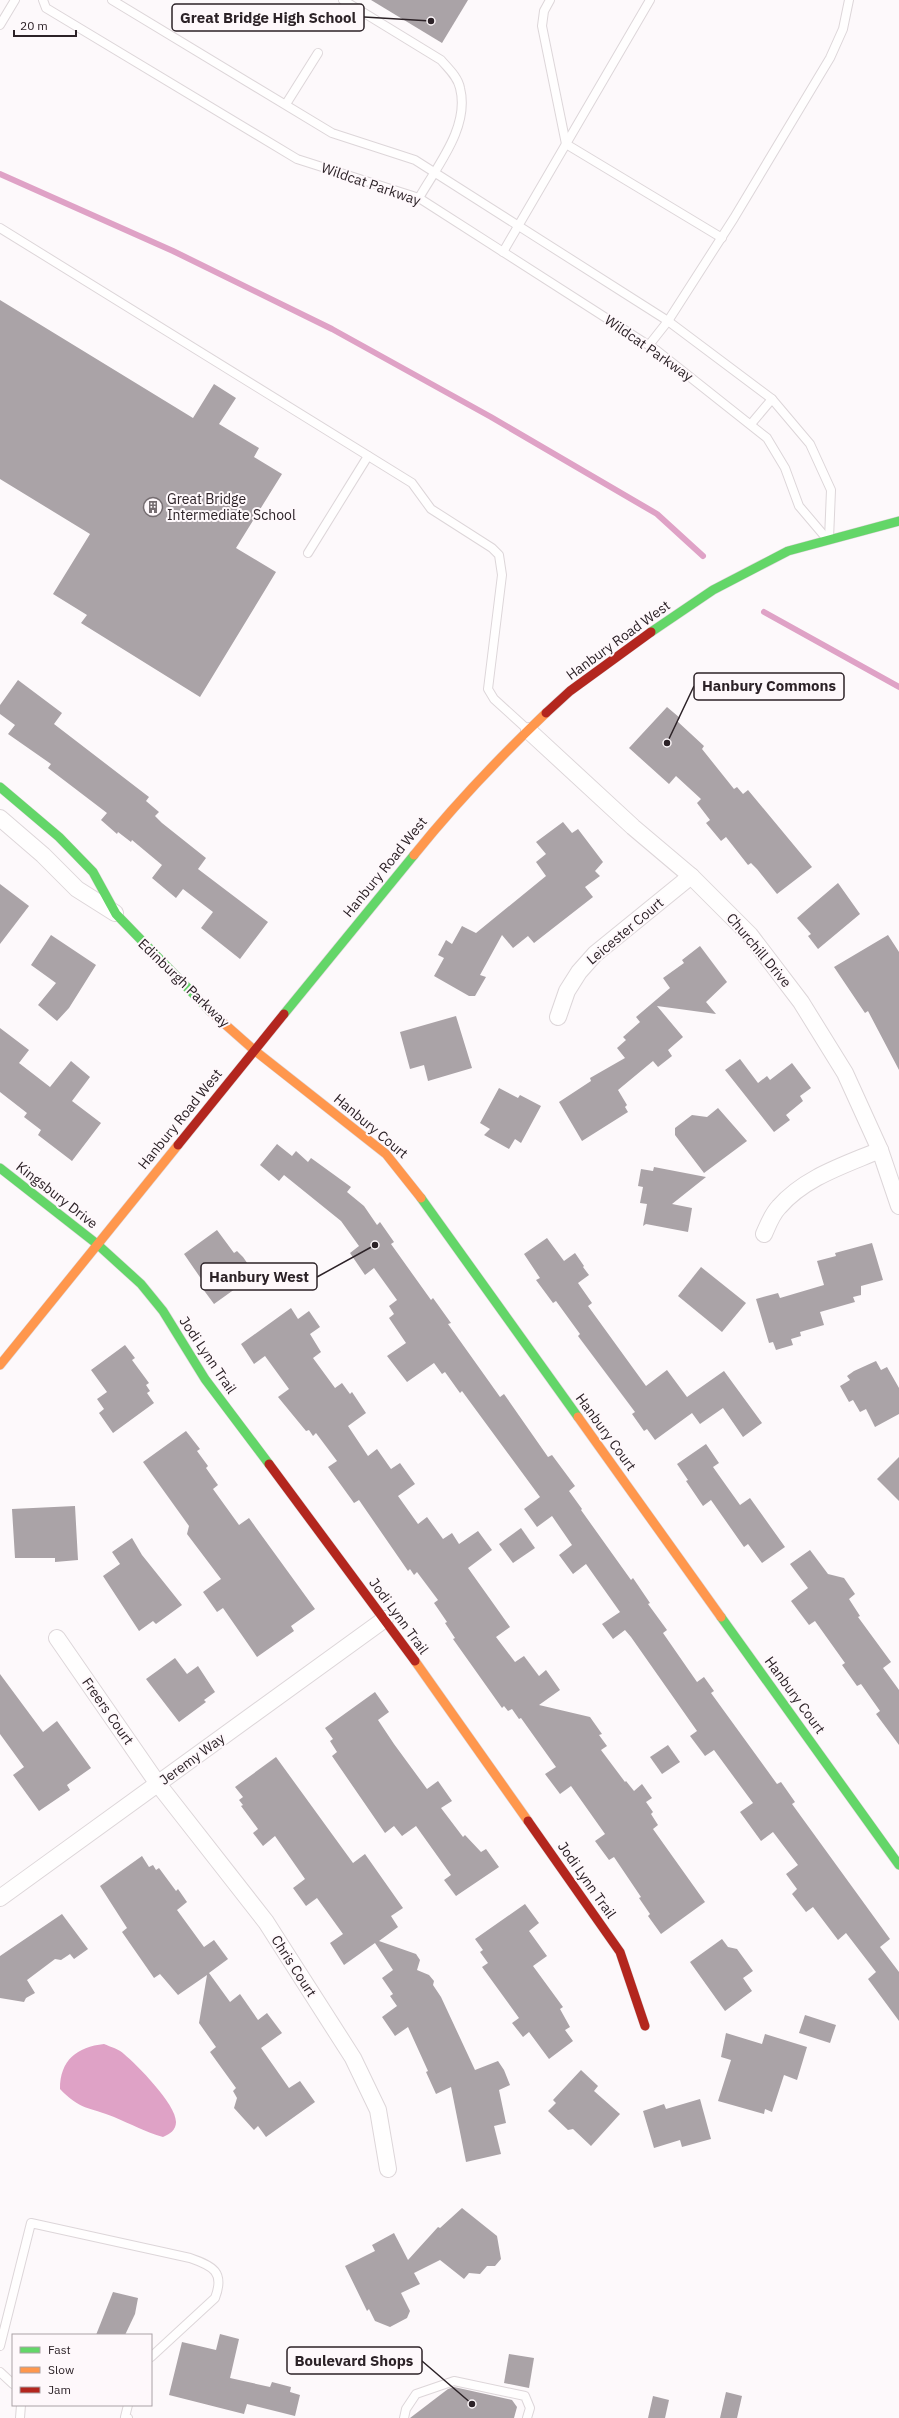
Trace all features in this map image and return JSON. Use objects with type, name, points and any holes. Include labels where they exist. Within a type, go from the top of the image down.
[{"type":"street","name":"Hanbury Road West","points":[[0,1365],[254,1050],[443,819],[498,759],[570,691],[634,644],[713,590],[788,551],[829,542],[899,521]]},
{"type":"street","name":"Churchill Drive","points":[[529,731],[633,827],[691,876],[750,935],[801,1002],[845,1073],[880,1150],[899,1206]]},
{"type":"street","name":"Edinburgh Parkway","points":[[0,787],[59,837],[93,872],[116,914]]},
{"type":"street","name":"Edinburgh Parkway","points":[[27,809],[6,822],[77,889],[116,914],[200,1002],[254,1050]]},
{"type":"street","name":"Leicester Court","points":[[558,1017],[567,991],[579,972],[595,954],[691,876]]},
{"type":"street","name":"Hanbury Court","points":[[254,1050],[386,1154],[405,1175],[899,1865]]},
{"type":"street","points":[[764,1234],[777,1208],[798,1188],[823,1174],[880,1150]]},
{"type":"street","name":"Kingsbury Drive","points":[[0,1168],[97,1244]]},
{"type":"street","name":"Jodi Lynn Trail","points":[[97,1244],[141,1284],[163,1311],[205,1379],[385,1619],[620,1952],[645,2026]]},
{"type":"street","name":"Jeremy Way","points":[[0,1898],[385,1619]]},
{"type":"street","name":"Freers Court","points":[[57,1638],[158,1784]]},
{"type":"street","name":"Chris Court","points":[[158,1784],[266,1922],[353,2058],[378,2110],[388,2169]]},
{"type":"lane","points":[[0,25],[15,0]]},
{"type":"lane","name":"Wildcat Parkway","points":[[43,0],[46,8],[298,159],[418,198],[649,346],[751,424],[767,438],[785,468],[799,506],[829,542]]},
{"type":"lane","points":[[112,0],[332,133],[415,160],[668,321],[772,399],[810,444],[832,490],[829,542]]},
{"type":"lane","points":[[343,0],[441,60],[452,72],[460,87],[462,104],[460,121],[452,142],[418,198]]},
{"type":"lane","points":[[550,0],[544,11],[542,26],[566,144],[722,238]]},
{"type":"lane","points":[[503,252],[650,0]]},
{"type":"lane","points":[[649,346],[668,321],[722,238],[830,58],[844,29],[849,0]]},
{"type":"lane","points":[[286,104],[318,53]]},
{"type":"lane","points":[[0,228],[412,483],[431,509],[492,548],[500,555],[502,575],[488,689],[494,699],[529,731]]},
{"type":"lane","points":[[751,424],[772,399]]},
{"type":"lane","points":[[308,554],[368,456]]},
{"type":"lane","points":[[0,2346],[31,2223],[190,2258],[215,2270],[219,2278],[219,2288],[215,2298],[152,2356]]},
{"type":"lane","points":[[0,2372],[12,2383]]},
{"type":"lane","points":[[404,2418],[406,2409],[416,2394],[454,2381],[525,2396],[530,2408],[527,2418]]},
{"type":"lane","points":[[20,2418],[21,2406]]},
{"type":"lane","points":[[128,2406],[125,2417],[128,2418]]},
{"type":"shaded area","points":[[104,2044],[122,2052],[138,2067],[163,2095],[170,2105],[176,2122],[174,2129],[170,2133],[163,2137],[85,2107],[73,2101],[60,2089],[63,2070],[72,2057],[86,2048]]},
{"type":"building","points":[[371,0],[468,0],[442,43]]},
{"type":"building","name":"Great Bridge Intermediate School","points":[[0,300],[193,418],[214,384],[236,398],[219,424],[259,448],[254,457],[282,474],[236,548],[276,572],[200,697],[81,623],[87,615],[53,594],[90,534],[0,479]]},
{"type":"building","points":[[18,680],[62,713],[54,724],[149,797],[146,801],[159,812],[155,816],[206,858],[198,869],[268,922],[240,959],[201,928],[213,912],[183,889],[176,898],[152,878],[162,865],[132,840],[131,842],[118,832],[117,834],[101,820],[107,813],[48,768],[51,764],[8,734],[15,725],[0,714],[0,705]]},
{"type":"building","points":[[667,707],[680,718],[677,721],[704,746],[702,749],[734,789],[737,787],[743,794],[748,790],[812,867],[777,894],[751,863],[748,865],[726,837],[721,841],[706,823],[710,820],[697,803],[701,799],[676,776],[669,784],[629,748]]},
{"type":"building","points":[[563,822],[572,833],[578,829],[603,862],[595,871],[600,876],[585,887],[593,897],[534,943],[528,936],[513,948],[502,935],[480,975],[486,977],[475,996],[469,996],[434,976],[444,958],[438,955],[446,940],[452,944],[462,926],[476,933],[546,876],[536,862],[546,854],[536,842]]},
{"type":"building","points":[[838,883],[860,914],[818,949],[808,936],[811,934],[797,918]]},
{"type":"building","points":[[0,884],[29,906],[0,944]]},
{"type":"building","points":[[51,935],[96,965],[69,1008],[57,1021],[38,1005],[56,983],[31,965]]},
{"type":"building","points":[[888,935],[899,952],[899,1070],[868,1011],[865,1013],[834,967]]},
{"type":"building","points":[[700,946],[727,982],[706,1002],[716,1014],[657,1006],[683,1037],[668,1050],[672,1056],[658,1067],[653,1061],[618,1090],[627,1105],[625,1107],[628,1112],[582,1141],[559,1102],[591,1081],[590,1078],[625,1058],[617,1048],[626,1040],[623,1037],[640,1022],[636,1017],[670,988],[663,978],[684,963],[682,960]]},
{"type":"building","points":[[456,1016],[472,1068],[428,1081],[424,1065],[410,1069],[400,1032]]},
{"type":"building","points":[[0,1028],[29,1050],[19,1063],[50,1087],[71,1061],[90,1077],[72,1101],[101,1123],[72,1161],[38,1135],[41,1130],[24,1117],[27,1113],[0,1092]]},
{"type":"building","points":[[740,1059],[758,1083],[767,1076],[770,1080],[792,1063],[811,1088],[800,1096],[803,1101],[786,1115],[790,1120],[774,1132],[725,1070]]},
{"type":"building","points":[[499,1088],[518,1098],[520,1095],[541,1106],[521,1143],[515,1139],[509,1149],[484,1135],[490,1129],[480,1123]]},
{"type":"building","points":[[718,1108],[747,1141],[704,1173],[675,1135],[675,1128],[692,1115],[707,1117]]},
{"type":"building","points":[[277,1144],[292,1156],[296,1151],[308,1162],[311,1158],[351,1187],[347,1192],[364,1206],[377,1225],[380,1222],[394,1242],[391,1244],[431,1300],[433,1298],[451,1323],[448,1324],[500,1397],[504,1394],[548,1457],[552,1455],[575,1486],[569,1491],[631,1580],[633,1578],[650,1603],[648,1604],[667,1630],[663,1633],[697,1682],[704,1677],[714,1691],[711,1693],[777,1784],[781,1782],[795,1802],[792,1804],[890,1939],[880,1947],[899,1972],[899,2021],[868,1979],[876,1972],[846,1933],[838,1940],[813,1907],[806,1912],[792,1894],[797,1889],[786,1874],[798,1865],[773,1832],[761,1841],[740,1812],[753,1803],[714,1750],[705,1756],[690,1736],[697,1731],[631,1637],[625,1630],[613,1639],[602,1624],[620,1612],[586,1564],[573,1574],[559,1555],[572,1545],[552,1516],[537,1527],[524,1509],[540,1497],[462,1391],[460,1393],[445,1372],[442,1374],[434,1363],[407,1382],[387,1356],[406,1343],[389,1318],[394,1314],[389,1306],[397,1300],[374,1268],[365,1275],[350,1253],[359,1246],[341,1221],[284,1175],[279,1181],[260,1165]]},
{"type":"building","points":[[654,1167],[706,1177],[672,1204],[692,1208],[688,1232],[646,1224],[643,1226],[647,1204],[640,1203],[643,1187],[638,1186],[641,1169],[653,1171]]},
{"type":"building","points":[[217,1230],[234,1253],[237,1251],[243,1257],[252,1270],[250,1272],[253,1276],[214,1304],[200,1285],[204,1283],[184,1254]]},
{"type":"building","points":[[547,1238],[564,1261],[575,1253],[584,1266],[583,1267],[589,1275],[578,1283],[592,1303],[588,1306],[646,1386],[667,1370],[687,1397],[724,1371],[762,1423],[743,1437],[723,1408],[700,1424],[692,1413],[655,1440],[647,1429],[644,1431],[632,1414],[635,1412],[578,1336],[580,1334],[556,1301],[553,1303],[536,1280],[540,1278],[524,1254]]},
{"type":"building","points":[[872,1243],[883,1280],[861,1286],[861,1295],[853,1297],[855,1302],[820,1312],[824,1325],[800,1332],[801,1336],[791,1339],[793,1345],[776,1350],[773,1342],[769,1343],[756,1299],[778,1293],[780,1298],[824,1285],[817,1261],[836,1256],[835,1253]]},
{"type":"building","points":[[701,1267],[746,1303],[722,1332],[678,1296]]},
{"type":"building","points":[[291,1308],[298,1319],[309,1311],[320,1327],[310,1334],[321,1352],[313,1358],[335,1388],[342,1383],[350,1394],[352,1392],[366,1413],[348,1426],[368,1456],[377,1449],[391,1469],[400,1463],[415,1484],[398,1496],[418,1524],[427,1517],[443,1539],[452,1533],[459,1544],[478,1531],[492,1550],[468,1568],[510,1627],[496,1637],[515,1662],[524,1656],[539,1676],[546,1670],[560,1690],[539,1705],[590,1717],[602,1734],[599,1735],[607,1746],[601,1750],[625,1782],[626,1781],[634,1791],[642,1784],[652,1798],[646,1802],[653,1812],[651,1814],[658,1825],[653,1829],[705,1902],[661,1934],[648,1916],[650,1914],[639,1898],[641,1897],[614,1857],[609,1860],[595,1841],[605,1834],[571,1786],[560,1794],[545,1774],[556,1767],[521,1718],[519,1719],[512,1709],[508,1711],[504,1706],[502,1708],[453,1639],[455,1638],[445,1623],[447,1622],[434,1603],[438,1600],[417,1572],[414,1575],[410,1569],[408,1571],[359,1500],[354,1503],[328,1467],[337,1461],[316,1433],[313,1436],[309,1430],[306,1431],[278,1397],[289,1389],[265,1356],[254,1364],[241,1344]]},
{"type":"building","points":[[125,1345],[135,1358],[132,1360],[149,1383],[146,1385],[150,1391],[147,1393],[154,1403],[113,1433],[99,1413],[104,1409],[97,1399],[107,1392],[91,1370]]},
{"type":"building","points":[[876,1361],[881,1370],[887,1367],[899,1388],[899,1414],[875,1427],[866,1409],[860,1412],[853,1400],[849,1402],[840,1386],[850,1380],[847,1376],[854,1371]]},
{"type":"building","points":[[186,1431],[200,1449],[197,1451],[208,1466],[206,1468],[218,1485],[213,1489],[239,1525],[249,1518],[315,1609],[291,1626],[294,1631],[257,1657],[223,1608],[217,1612],[203,1592],[221,1579],[187,1534],[189,1526],[143,1462]]},
{"type":"building","points":[[706,1444],[719,1463],[713,1467],[740,1505],[750,1498],[785,1547],[762,1563],[748,1544],[744,1547],[711,1500],[703,1506],[686,1481],[688,1480],[677,1464]]},
{"type":"building","points":[[899,1457],[899,1501],[877,1479]]},
{"type":"building","points":[[75,1506],[78,1560],[55,1562],[55,1558],[15,1558],[12,1509]]},
{"type":"building","points":[[521,1528],[535,1548],[513,1563],[499,1544]]},
{"type":"building","points":[[132,1538],[142,1555],[182,1605],[156,1624],[153,1621],[139,1631],[103,1576],[120,1564],[112,1552]]},
{"type":"building","points":[[810,1550],[828,1574],[844,1578],[855,1594],[849,1599],[860,1616],[858,1617],[891,1662],[883,1668],[899,1690],[899,1745],[876,1714],[880,1711],[861,1684],[857,1686],[842,1665],[845,1663],[815,1621],[809,1625],[791,1601],[808,1588],[790,1564]]},
{"type":"building","points":[[175,1658],[187,1674],[198,1666],[215,1692],[204,1700],[206,1702],[179,1722],[146,1679]]},
{"type":"building","points":[[0,1674],[43,1732],[57,1721],[91,1768],[67,1785],[70,1790],[39,1811],[13,1775],[24,1767],[0,1734]]},
{"type":"building","points":[[375,1692],[389,1712],[378,1720],[394,1744],[427,1789],[438,1781],[452,1801],[441,1808],[463,1837],[465,1835],[481,1852],[486,1849],[499,1867],[456,1896],[444,1880],[451,1875],[416,1826],[402,1836],[394,1826],[385,1833],[332,1756],[337,1752],[330,1741],[333,1739],[325,1728]]},
{"type":"building","points":[[668,1745],[680,1762],[662,1774],[650,1757]]},
{"type":"building","points":[[276,1757],[353,1863],[365,1854],[403,1908],[391,1916],[398,1927],[379,1941],[416,1954],[420,1960],[417,1970],[429,1975],[434,1981],[433,1985],[441,1997],[475,2070],[498,2061],[504,2070],[510,2085],[499,2090],[506,2123],[494,2126],[501,2154],[466,2162],[451,2087],[436,2094],[426,2072],[428,2071],[408,2027],[395,2036],[382,2017],[397,2006],[390,1996],[393,1994],[382,1978],[393,1970],[375,1943],[344,1965],[330,1943],[343,1934],[317,1898],[306,1906],[293,1888],[305,1879],[275,1836],[263,1846],[253,1833],[258,1829],[241,1806],[243,1805],[239,1800],[243,1797],[235,1787]]},
{"type":"building","points":[[142,1856],[149,1867],[153,1865],[156,1870],[159,1868],[176,1891],[178,1889],[187,1902],[177,1910],[204,1947],[214,1940],[228,1959],[209,1973],[230,2002],[240,1994],[258,2020],[267,2013],[282,2033],[261,2048],[289,2088],[300,2081],[315,2102],[266,2137],[258,2126],[254,2130],[234,2108],[237,2098],[233,2091],[236,2088],[210,2052],[216,2047],[199,2023],[207,1975],[178,1995],[160,1974],[154,1978],[122,1932],[127,1928],[100,1886]]},
{"type":"building","points":[[525,1904],[539,1923],[529,1931],[547,1956],[533,1966],[563,2007],[560,2009],[570,2027],[565,2030],[573,2041],[549,2059],[529,2032],[523,2037],[512,2023],[519,2018],[482,1967],[488,1963],[480,1952],[483,1950],[475,1939]]},
{"type":"building","points":[[62,1914],[88,1949],[74,1959],[70,1954],[61,1960],[55,1959],[27,1980],[35,1993],[26,1998],[24,2002],[0,1998],[0,1956]]},
{"type":"building","points":[[722,1939],[728,1947],[737,1949],[753,1971],[743,1978],[752,1991],[725,2011],[690,1962]]},
{"type":"building","points":[[805,2015],[836,2025],[830,2043],[799,2033]]},
{"type":"building","points":[[726,2033],[762,2044],[765,2034],[807,2047],[797,2080],[784,2075],[772,2112],[765,2109],[764,2114],[718,2101],[731,2060],[721,2057]]},
{"type":"building","points":[[581,2070],[598,2086],[594,2091],[620,2114],[591,2146],[573,2129],[568,2130],[548,2111],[556,2103],[553,2100]]},
{"type":"building","points":[[700,2099],[711,2139],[682,2147],[680,2140],[654,2148],[643,2111],[664,2104],[666,2109]]},
{"type":"building","points":[[462,2208],[497,2236],[501,2259],[495,2266],[487,2266],[480,2274],[469,2273],[464,2279],[440,2260],[414,2273],[420,2284],[401,2293],[410,2311],[407,2318],[390,2327],[375,2321],[369,2309],[367,2311],[345,2266],[375,2251],[372,2245],[394,2233],[408,2260],[438,2227],[440,2228]]},
{"type":"building","points":[[113,2292],[138,2298],[135,2314],[125,2334],[96,2334]]},
{"type":"building","points":[[220,2334],[239,2339],[230,2378],[270,2387],[272,2382],[291,2387],[290,2392],[300,2395],[295,2416],[247,2404],[244,2414],[169,2395],[182,2342],[216,2350]]},
{"type":"building","points":[[509,2354],[534,2358],[529,2388],[504,2383]]},
{"type":"building","points":[[454,2387],[512,2400],[517,2407],[514,2418],[410,2418],[448,2389]]},
{"type":"building","points":[[726,2392],[742,2396],[737,2418],[720,2418]]},
{"type":"building","points":[[653,2396],[669,2400],[665,2418],[648,2418]]},
{"type":"waterway","points":[[0,174],[173,251],[332,329],[491,417],[657,514],[703,556]]},
{"type":"waterway","points":[[764,612],[899,687]]},
{"type":"traffic: fast","points":[[651,632],[713,590],[788,551],[899,521]]},
{"type":"traffic: fast","points":[[0,787],[59,837],[93,872],[116,914],[210,1011]]},
{"type":"traffic: fast","points":[[284,1014],[414,855]]},
{"type":"traffic: fast","points":[[0,1168],[97,1244],[141,1284],[163,1311],[205,1379],[269,1464]]},
{"type":"traffic: fast","points":[[421,1198],[578,1417]]},
{"type":"traffic: fast","points":[[721,1617],[899,1865]]},
{"type":"traffic: slow","points":[[414,855],[478,782],[546,713]]},
{"type":"traffic: slow","points":[[210,1011],[254,1050],[386,1154],[421,1198]]},
{"type":"traffic: slow","points":[[0,1365],[178,1145]]},
{"type":"traffic: slow","points":[[578,1417],[721,1617]]},
{"type":"traffic: slow","points":[[415,1661],[528,1821]]},
{"type":"traffic: jam","points":[[546,713],[570,691],[651,632]]},
{"type":"traffic: jam","points":[[178,1145],[284,1014]]},
{"type":"traffic: jam","points":[[269,1464],[415,1661]]},
{"type":"traffic: jam","points":[[528,1821],[620,1952],[645,2026]]},
{"type":"place","name":"Great Bridge High School","points":[[431,21]]},
{"type":"place","name":"Great Bridge Intermediate School","points":[[153,507]]},
{"type":"place","name":"Hanbury Commons","points":[[667,743]]},
{"type":"place","name":"Hanbury West","points":[[375,1245]]},
{"type":"place","name":"Boulevard Shops","points":[[472,2404]]}]
